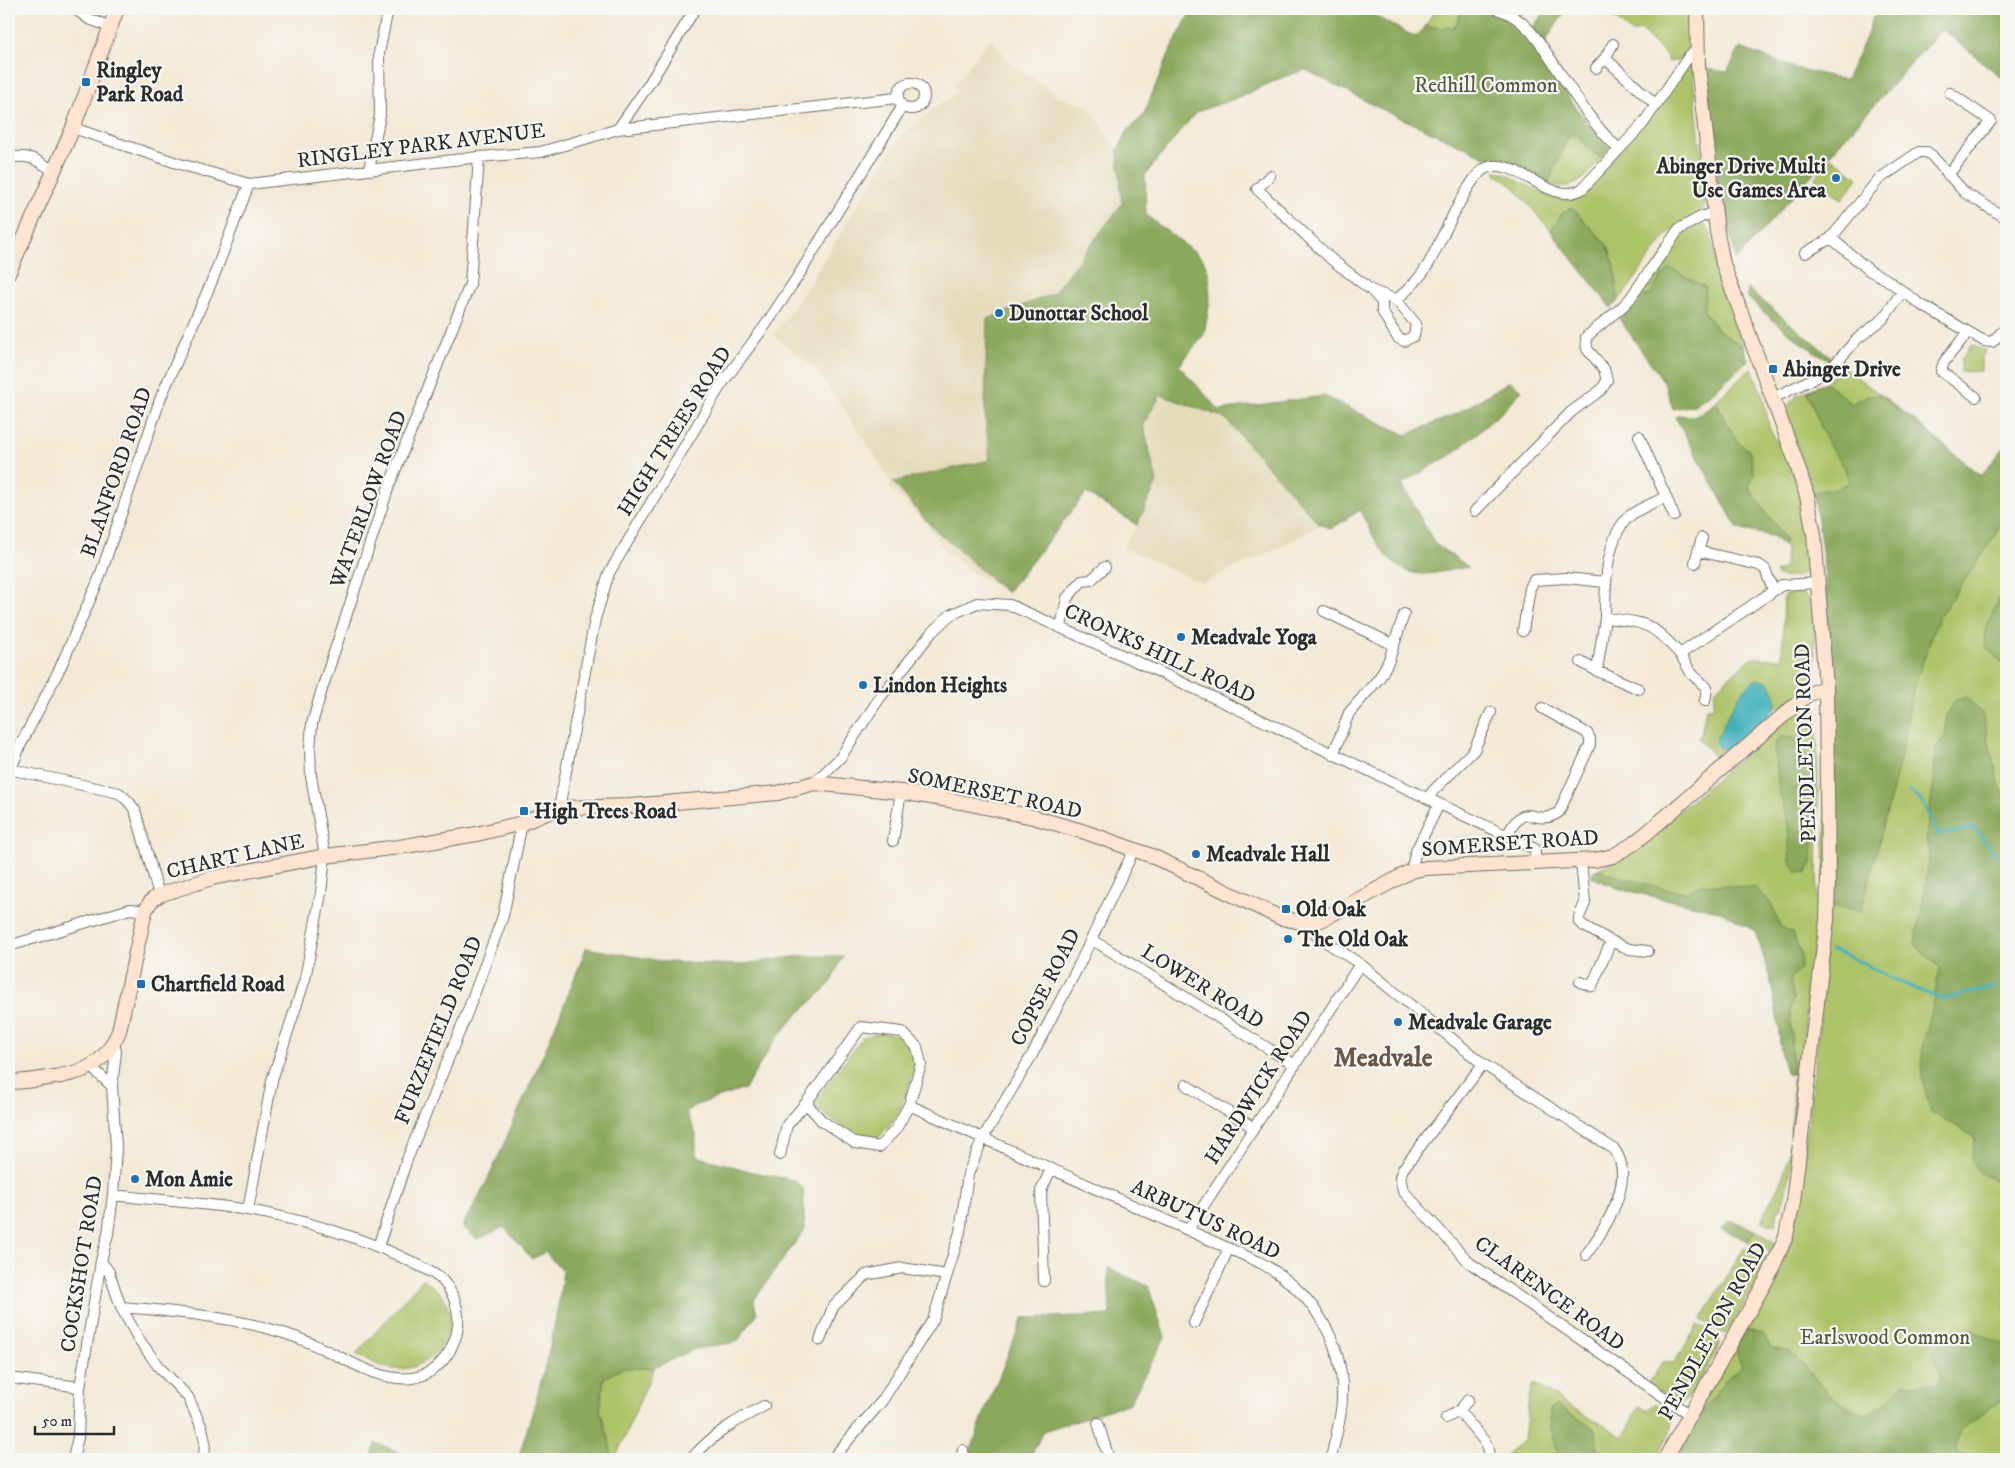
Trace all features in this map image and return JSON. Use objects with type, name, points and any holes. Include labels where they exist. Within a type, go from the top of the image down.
[{"type":"street","points":[[74,9],[89,19],[111,27]]},
{"type":"street","points":[[9,272],[73,128],[117,9]]},
{"type":"street","points":[[369,170],[380,115],[379,53],[388,9]]},
{"type":"street","points":[[618,129],[649,84],[695,9]]},
{"type":"street","points":[[1497,9],[1508,12],[1523,22],[1546,49],[1556,68],[1589,117],[1618,148]]},
{"type":"street","name":"PENDLETON ROAD","points":[[1665,1459],[1768,1277],[1786,1236],[1793,1202],[1827,920],[1828,883],[1826,687],[1814,534],[1807,496],[1723,264],[1715,212],[1698,50],[1697,9]]},
{"type":"street","points":[[1596,68],[1605,58],[1613,44]]},
{"type":"street","points":[[1396,300],[1428,265],[1460,202],[1484,168],[1496,165],[1507,168],[1534,182],[1563,193],[1574,193],[1582,189],[1618,148],[1643,124],[1689,56],[1698,50]]},
{"type":"street","points":[[1605,58],[1656,105]]},
{"type":"street","points":[[1948,175],[1991,121],[1950,93]]},
{"type":"street","name":"RINGLEY PARK AVENUE","points":[[73,128],[180,164],[250,184],[479,157],[540,152],[618,129],[900,102]]},
{"type":"street","name":"HIGH TREES ROAD","points":[[559,808],[595,619],[609,573],[721,385],[798,276],[900,102]]},
{"type":"street","points":[[1805,254],[1831,238],[1879,179],[1919,152],[1927,152],[1932,156],[1965,193],[2006,218]]},
{"type":"street","points":[[9,158],[21,156],[33,158],[54,171]]},
{"type":"street","name":"WATERLOW ROAD","points":[[248,1210],[272,1080],[305,979],[316,929],[325,856],[311,776],[312,724],[389,486],[470,284],[479,157]]},
{"type":"street","points":[[1270,176],[1254,192],[1331,259],[1371,290],[1382,302],[1382,311],[1398,338],[1404,341],[1414,336],[1416,324],[1396,300],[1371,290]]},
{"type":"street","name":"BLANFORD ROAD","points":[[10,769],[60,668],[99,579],[161,397],[212,281],[250,184]]},
{"type":"street","points":[[1475,511],[1571,412],[1601,390],[1607,381],[1604,369],[1587,349],[1586,337],[1621,308],[1679,229],[1715,212]]},
{"type":"street","points":[[1831,238],[1870,271],[1886,279],[1902,292],[1984,341],[1992,342],[2006,328]]},
{"type":"street","points":[[1773,398],[1829,371],[1857,339],[1883,319],[1902,292]]},
{"type":"street","points":[[1968,332],[1944,362],[1941,371],[1976,397]]},
{"type":"street","points":[[1639,436],[1674,516]]},
{"type":"street","points":[[1597,671],[1604,618],[1605,582],[1613,546],[1623,524],[1629,516],[1666,497]]},
{"type":"street","points":[[1695,563],[1702,538]]},
{"type":"street","points":[[1698,551],[1759,565],[1765,569],[1773,590]]},
{"type":"street","points":[[1061,627],[1067,598],[1082,581],[1091,580],[1105,567]]},
{"type":"street","points":[[1523,631],[1530,588],[1534,580],[1566,578],[1605,582]]},
{"type":"street","points":[[1680,654],[1782,585],[1818,583]]},
{"type":"street","name":"CRONKS HILL ROAD","points":[[814,783],[840,758],[879,699],[932,632],[950,615],[976,603],[1010,605],[1155,670],[1535,849],[1535,863]]},
{"type":"street","points":[[1324,611],[1394,645]]},
{"type":"street","points":[[1333,755],[1349,713],[1380,677],[1389,660],[1404,614]]},
{"type":"street","points":[[1604,618],[1641,622],[1660,633],[1680,654],[1692,673],[1706,688],[1705,701]]},
{"type":"street","points":[[1581,662],[1639,689]]},
{"type":"street","name":"SOMERSET ROAD","points":[[814,783],[901,792],[1033,817],[1085,832],[1133,849],[1281,918],[1306,923],[1321,920],[1411,871],[1426,868],[1581,861],[1613,856],[1632,844],[1807,695],[1826,687]]},
{"type":"street","points":[[1507,836],[1514,822],[1519,817],[1526,815],[1546,818],[1559,812],[1590,745],[1587,733],[1542,708]]},
{"type":"street","points":[[1428,799],[1432,792],[1474,750],[1491,712]]},
{"type":"street","points":[[10,769],[119,793],[128,800],[135,810],[159,895]]},
{"type":"street","points":[[559,808],[631,806],[778,793],[814,783]]},
{"type":"street","points":[[893,841],[901,792]]},
{"type":"street","points":[[1411,871],[1416,851],[1439,804]]},
{"type":"street","name":"CHART LANE","points":[[9,1082],[74,1074],[99,1062],[114,1044],[145,911],[151,901],[159,895],[212,878],[325,856],[399,847],[477,834],[522,823],[559,808]]},
{"type":"street","name":"FURZEFIELD ROAD","points":[[378,1247],[406,1162],[468,1013],[503,916],[522,823]]},
{"type":"street","name":"COPSE ROAD","points":[[832,1459],[882,1401],[933,1320],[960,1232],[968,1174],[983,1138],[1032,1055],[1091,939],[1133,849]]},
{"type":"street","points":[[1581,861],[1585,903],[1579,918],[1580,922],[1611,941],[1629,949],[1648,951]]},
{"type":"street","points":[[9,946],[130,909],[145,911]]},
{"type":"street","points":[[1306,923],[1318,936],[1360,964],[1483,1064],[1610,1145],[1618,1154],[1623,1171],[1621,1184],[1613,1209],[1601,1234],[1586,1255]]},
{"type":"street","name":"LOWER ROAD","points":[[1091,939],[1295,1065]]},
{"type":"street","points":[[1580,982],[1592,986],[1611,941]]},
{"type":"street","name":"HARDWICK ROAD","points":[[1188,1230],[1360,964]]},
{"type":"street","points":[[780,1154],[787,1125],[806,1103],[861,1027],[902,1032],[917,1047],[922,1064],[909,1105],[896,1129],[878,1147],[855,1143],[822,1121],[806,1103]]},
{"type":"street","name":"COCKSHOT ROAD","points":[[73,1459],[78,1437],[80,1387],[101,1261],[108,1234],[113,1194],[116,1147],[112,1086],[116,1052],[114,1044]]},
{"type":"street","name":"CLARENCE ROAD","points":[[1483,1064],[1403,1169],[1400,1178],[1403,1191],[1470,1263],[1690,1415]]},
{"type":"street","points":[[91,1067],[112,1086]]},
{"type":"street","points":[[1186,1085],[1254,1128]]},
{"type":"street","name":"ARBUTUS ROAD","points":[[909,1105],[1260,1262],[1286,1278],[1308,1299],[1325,1324],[1336,1352],[1342,1381],[1341,1410],[1331,1459]]},
{"type":"street","points":[[1044,1281],[1041,1192],[1051,1169]]},
{"type":"street","points":[[113,1194],[248,1210],[311,1225],[378,1247],[428,1270],[442,1281],[456,1303],[459,1315],[458,1330],[454,1344],[447,1356],[437,1367],[414,1378],[387,1377],[293,1336],[253,1325],[196,1314],[121,1306]]},
{"type":"street","points":[[1194,1322],[1229,1248]]},
{"type":"street","points":[[101,1261],[109,1272],[131,1328],[150,1356],[188,1397],[202,1428],[205,1442],[204,1459]]},
{"type":"street","points":[[820,1340],[833,1307],[866,1275],[902,1268],[947,1276]]},
{"type":"street","points":[[9,1378],[80,1387]]},
{"type":"street","points":[[1446,1418],[1459,1411],[1468,1400]]},
{"type":"street","points":[[691,1459],[714,1436],[735,1421],[764,1406]]},
{"type":"street","points":[[1459,1411],[1486,1443],[1490,1459]]},
{"type":"street","points":[[1098,1422],[1109,1459]]},
{"type":"shaded area","name":"Dunottar School","points":[[991,38],[1008,61],[1053,92],[1056,97],[1088,105],[1118,150],[1145,175],[1146,215],[1209,275],[1209,305],[1204,334],[1179,366],[1320,525],[1273,551],[1202,583],[1123,548],[1137,525],[1086,493],[1007,593],[980,577],[947,553],[937,541],[929,528],[930,526],[889,487],[892,486],[878,460],[817,370],[773,335],[801,297],[899,138],[939,104],[945,103],[956,93],[958,88],[954,85]]},
{"type":"green space","name":"Redhill Common","points":[[1192,9],[1362,9],[1415,37],[1425,27],[1454,28],[1463,9],[1524,9],[1518,19],[1530,30],[1547,9],[1562,9],[1564,13],[1541,48],[1571,101],[1590,126],[1611,148],[1602,158],[1589,149],[1577,134],[1568,137],[1548,183],[1509,165],[1492,160],[1377,107],[1306,70],[1283,77],[1237,98],[1196,112],[1145,175],[1146,215],[1203,259],[1209,275],[1210,301],[1204,334],[1179,366],[1219,410],[1324,396],[1406,435],[1458,413],[1510,381],[1522,390],[1503,411],[1454,453],[1402,484],[1435,544],[1469,567],[1422,574],[1410,572],[1399,567],[1390,560],[1376,541],[1360,510],[1331,529],[1318,523],[1225,418],[1161,395],[1143,424],[1157,482],[1137,525],[1086,493],[1007,593],[931,526],[893,482],[990,460],[985,413],[987,319],[1053,294],[1122,204],[1118,150],[1128,130],[1143,116],[1168,56]]},
{"type":"green space","points":[[1435,9],[1462,10],[1454,28],[1425,27]]},
{"type":"green space","points":[[1604,9],[1692,9],[1692,40],[1680,60],[1668,62],[1666,55],[1640,30],[1632,33]]},
{"type":"green space","points":[[1898,9],[1909,17],[1915,9],[1994,9],[2006,15],[2006,81],[1942,29],[1736,260],[1728,223],[1723,220],[1714,154],[1706,69],[1727,72],[1740,48],[1795,68],[1846,80],[1867,35],[1872,18],[1884,11]]},
{"type":"green space","points":[[1688,66],[1692,67],[1706,203],[1696,216],[1671,231],[1618,301],[1608,246],[1571,207],[1561,215],[1551,231],[1514,187],[1495,173],[1495,171],[1504,173],[1550,196],[1569,200],[1577,199]]},
{"type":"green space","points":[[1577,134],[1589,149],[1602,158],[1579,182],[1573,185],[1558,186],[1548,183],[1568,137]]},
{"type":"green space","name":"Abinger Drive Multi Use Games Area","points":[[1831,157],[1858,178],[1842,199],[1815,178]]},
{"type":"green space","points":[[1571,207],[1608,246],[1615,266],[1618,301],[1611,308],[1551,231],[1561,215]]},
{"type":"green space","points":[[1700,224],[1706,226],[1710,232],[1722,289],[1744,348],[1717,329],[1704,312],[1662,276],[1649,296],[1638,296],[1672,244],[1690,228]]},
{"type":"green space","points":[[1670,268],[1705,287],[1704,312],[1717,329],[1744,348],[1748,360],[1712,393],[1694,405],[1673,409],[1664,382],[1618,317],[1638,296],[1649,296],[1662,276]]},
{"type":"green space","points":[[1748,289],[1831,357],[1829,360],[1796,339],[1766,315],[1747,297]]},
{"type":"green space","points":[[1971,345],[1986,351],[1981,358],[1981,371],[1961,372],[1961,360]]},
{"type":"green space","name":"Earlswood Common","points":[[1842,366],[1914,420],[1981,476],[2006,445],[2006,1459],[1669,1459],[1751,1318],[1770,1295],[1776,1284],[1795,1225],[1820,1020],[1830,662],[1821,532],[1813,492],[1786,416],[1788,415],[1786,408],[1796,396],[1826,382]]},
{"type":"green space","points":[[1752,369],[1763,397],[1770,430],[1792,466],[1805,514],[1811,565],[1804,573],[1797,576],[1778,576],[1775,572],[1784,569],[1786,549],[1782,544],[1786,541],[1749,488],[1754,474],[1750,452],[1738,442],[1716,401]]},
{"type":"green space","points":[[1826,382],[1851,404],[1866,396],[1881,395],[1981,476],[2006,445],[2006,510],[1995,536],[1939,617],[1913,689],[1901,757],[1861,912],[1833,906],[1829,638],[1822,550],[1813,492],[1837,488],[1849,483],[1845,468],[1828,444],[1807,392]]},
{"type":"green space","points":[[1716,401],[1738,442],[1750,452],[1754,474],[1749,488],[1786,541],[1782,544],[1772,536],[1738,529],[1675,417],[1700,414]]},
{"type":"green space","points":[[2006,586],[2006,667],[1985,646],[1986,626]]},
{"type":"green space","points":[[1793,590],[1805,595],[1812,607],[1815,670],[1807,685],[1790,703],[1774,710],[1776,702],[1719,748],[1727,749],[1718,760],[1698,738],[1701,735],[1706,708],[1713,708],[1715,690],[1751,658],[1782,659],[1784,595],[1792,594]]},
{"type":"green space","points":[[1966,697],[1982,713],[1999,784],[2006,800],[2006,1202],[2000,1183],[1980,1173],[1971,1161],[1975,1138],[1931,1113],[1922,1078],[1922,1047],[1933,1007],[1939,967],[1915,944],[1929,856],[1926,836],[1934,781],[1936,748],[1946,735],[1946,717],[1954,701]]},
{"type":"green space","points":[[1811,704],[1816,711],[1818,774],[1817,922],[1800,1068],[1793,1074],[1787,1074],[1781,1050],[1772,989],[1755,931],[1723,912],[1621,889],[1591,877],[1594,871],[1629,854],[1802,706]]},
{"type":"green space","points":[[1782,735],[1797,740],[1814,768],[1812,863],[1807,872],[1797,873],[1790,861],[1788,824],[1779,791],[1774,744]]},
{"type":"green space","points":[[1600,869],[1609,874],[1664,889],[1687,892],[1702,884],[1757,888],[1772,905],[1780,926],[1792,933],[1801,953],[1800,969],[1790,978],[1793,997],[1790,1012],[1793,1074],[1787,1074],[1784,1066],[1772,989],[1755,931],[1723,912],[1621,889],[1591,877],[1594,871]]},
{"type":"green space","points":[[586,948],[667,962],[737,965],[800,956],[843,956],[830,984],[796,1016],[773,1043],[745,1089],[696,1105],[686,1112],[696,1134],[696,1156],[753,1172],[794,1180],[803,1188],[805,1229],[754,1300],[757,1314],[737,1342],[695,1349],[654,1368],[623,1368],[604,1378],[600,1409],[609,1439],[612,1459],[518,1459],[551,1343],[563,1271],[545,1252],[532,1259],[504,1227],[477,1239],[462,1226],[478,1199],[498,1157],[553,1031]]},
{"type":"green space","points":[[882,1033],[897,1035],[915,1053],[916,1064],[899,1113],[879,1137],[863,1140],[825,1115],[813,1104],[863,1037]]},
{"type":"green space","points":[[1792,1079],[1798,1080],[1802,1087],[1790,1176],[1781,1209],[1778,1209],[1776,1224],[1767,1224],[1761,1220],[1782,1178],[1788,1156],[1793,1103]]},
{"type":"green space","points":[[1731,1220],[1755,1230],[1748,1241],[1721,1229]]},
{"type":"green space","points":[[1755,1230],[1772,1240],[1775,1245],[1774,1250],[1771,1251],[1748,1241]]},
{"type":"green space","points":[[1744,1248],[1768,1257],[1769,1262],[1725,1334],[1701,1320]]},
{"type":"green space","points":[[1108,1268],[1148,1286],[1165,1337],[1130,1403],[1043,1431],[1031,1459],[968,1459],[983,1416],[1023,1318],[1110,1315]]},
{"type":"green space","points":[[423,1279],[440,1293],[446,1302],[449,1312],[450,1323],[447,1334],[443,1344],[436,1352],[427,1360],[417,1365],[396,1369],[380,1366],[356,1354]]},
{"type":"green space","points":[[1698,1325],[1713,1334],[1720,1341],[1720,1345],[1690,1397],[1679,1402],[1648,1385],[1662,1362],[1674,1363]]},
{"type":"green space","points":[[1972,1329],[2006,1346],[2006,1396],[1959,1431],[1956,1450],[1973,1459],[1678,1459],[1695,1422],[1722,1384],[1742,1366],[1737,1355],[1737,1348],[1746,1330],[1763,1334],[1770,1347],[1790,1351],[1835,1400],[1868,1415],[1880,1407],[1903,1384],[1935,1384],[1942,1377],[1932,1353],[1953,1330]]},
{"type":"green space","points":[[623,1368],[654,1368],[615,1459],[612,1459],[609,1439],[600,1409],[604,1378]]},
{"type":"green space","points":[[1533,1383],[1622,1437],[1627,1432],[1639,1406],[1647,1410],[1655,1403],[1672,1418],[1671,1430],[1656,1459],[1501,1459],[1524,1440],[1529,1398]]},
{"type":"green space","points":[[1557,1405],[1596,1430],[1597,1447],[1602,1457],[1600,1459],[1562,1459],[1554,1441],[1550,1421],[1550,1408]]},
{"type":"green space","points":[[376,1443],[416,1459],[371,1459]]},
{"type":"water","points":[[1757,679],[1768,681],[1773,690],[1776,704],[1773,711],[1738,742],[1727,749],[1719,748],[1715,742],[1732,708],[1743,691]]},
{"type":"waterway","points":[[1909,790],[1924,804],[1938,835],[1974,828],[1996,855]]},
{"type":"waterway","points":[[1830,950],[1846,955],[1893,979],[1938,998],[1943,999],[1996,987]]},
{"type":"place","name":"Ringley Park Road","points":[[86,82]]},
{"type":"place","name":"Abinger Drive Multi Use Games Area","points":[[1836,178]]},
{"type":"place","name":"Dunottar School","points":[[999,313]]},
{"type":"place","name":"Abinger Drive","points":[[1773,369]]},
{"type":"place","name":"Meadvale Yoga","points":[[1181,637]]},
{"type":"place","name":"Lindon Heights","points":[[863,685]]},
{"type":"place","name":"High Trees Road","points":[[524,811]]},
{"type":"place","name":"Meadvale Hall","points":[[1196,854]]},
{"type":"place","name":"Old Oak","points":[[1286,909]]},
{"type":"place","name":"The Old Oak","points":[[1288,939]]},
{"type":"place","name":"Chartfield Road","points":[[141,984]]},
{"type":"place","name":"Meadvale Garage","points":[[1398,1022]]},
{"type":"place","name":"Mon Amie","points":[[135,1179]]},
{"type":"district","name":"Meadvale","points":[[1383,1057]]}]
